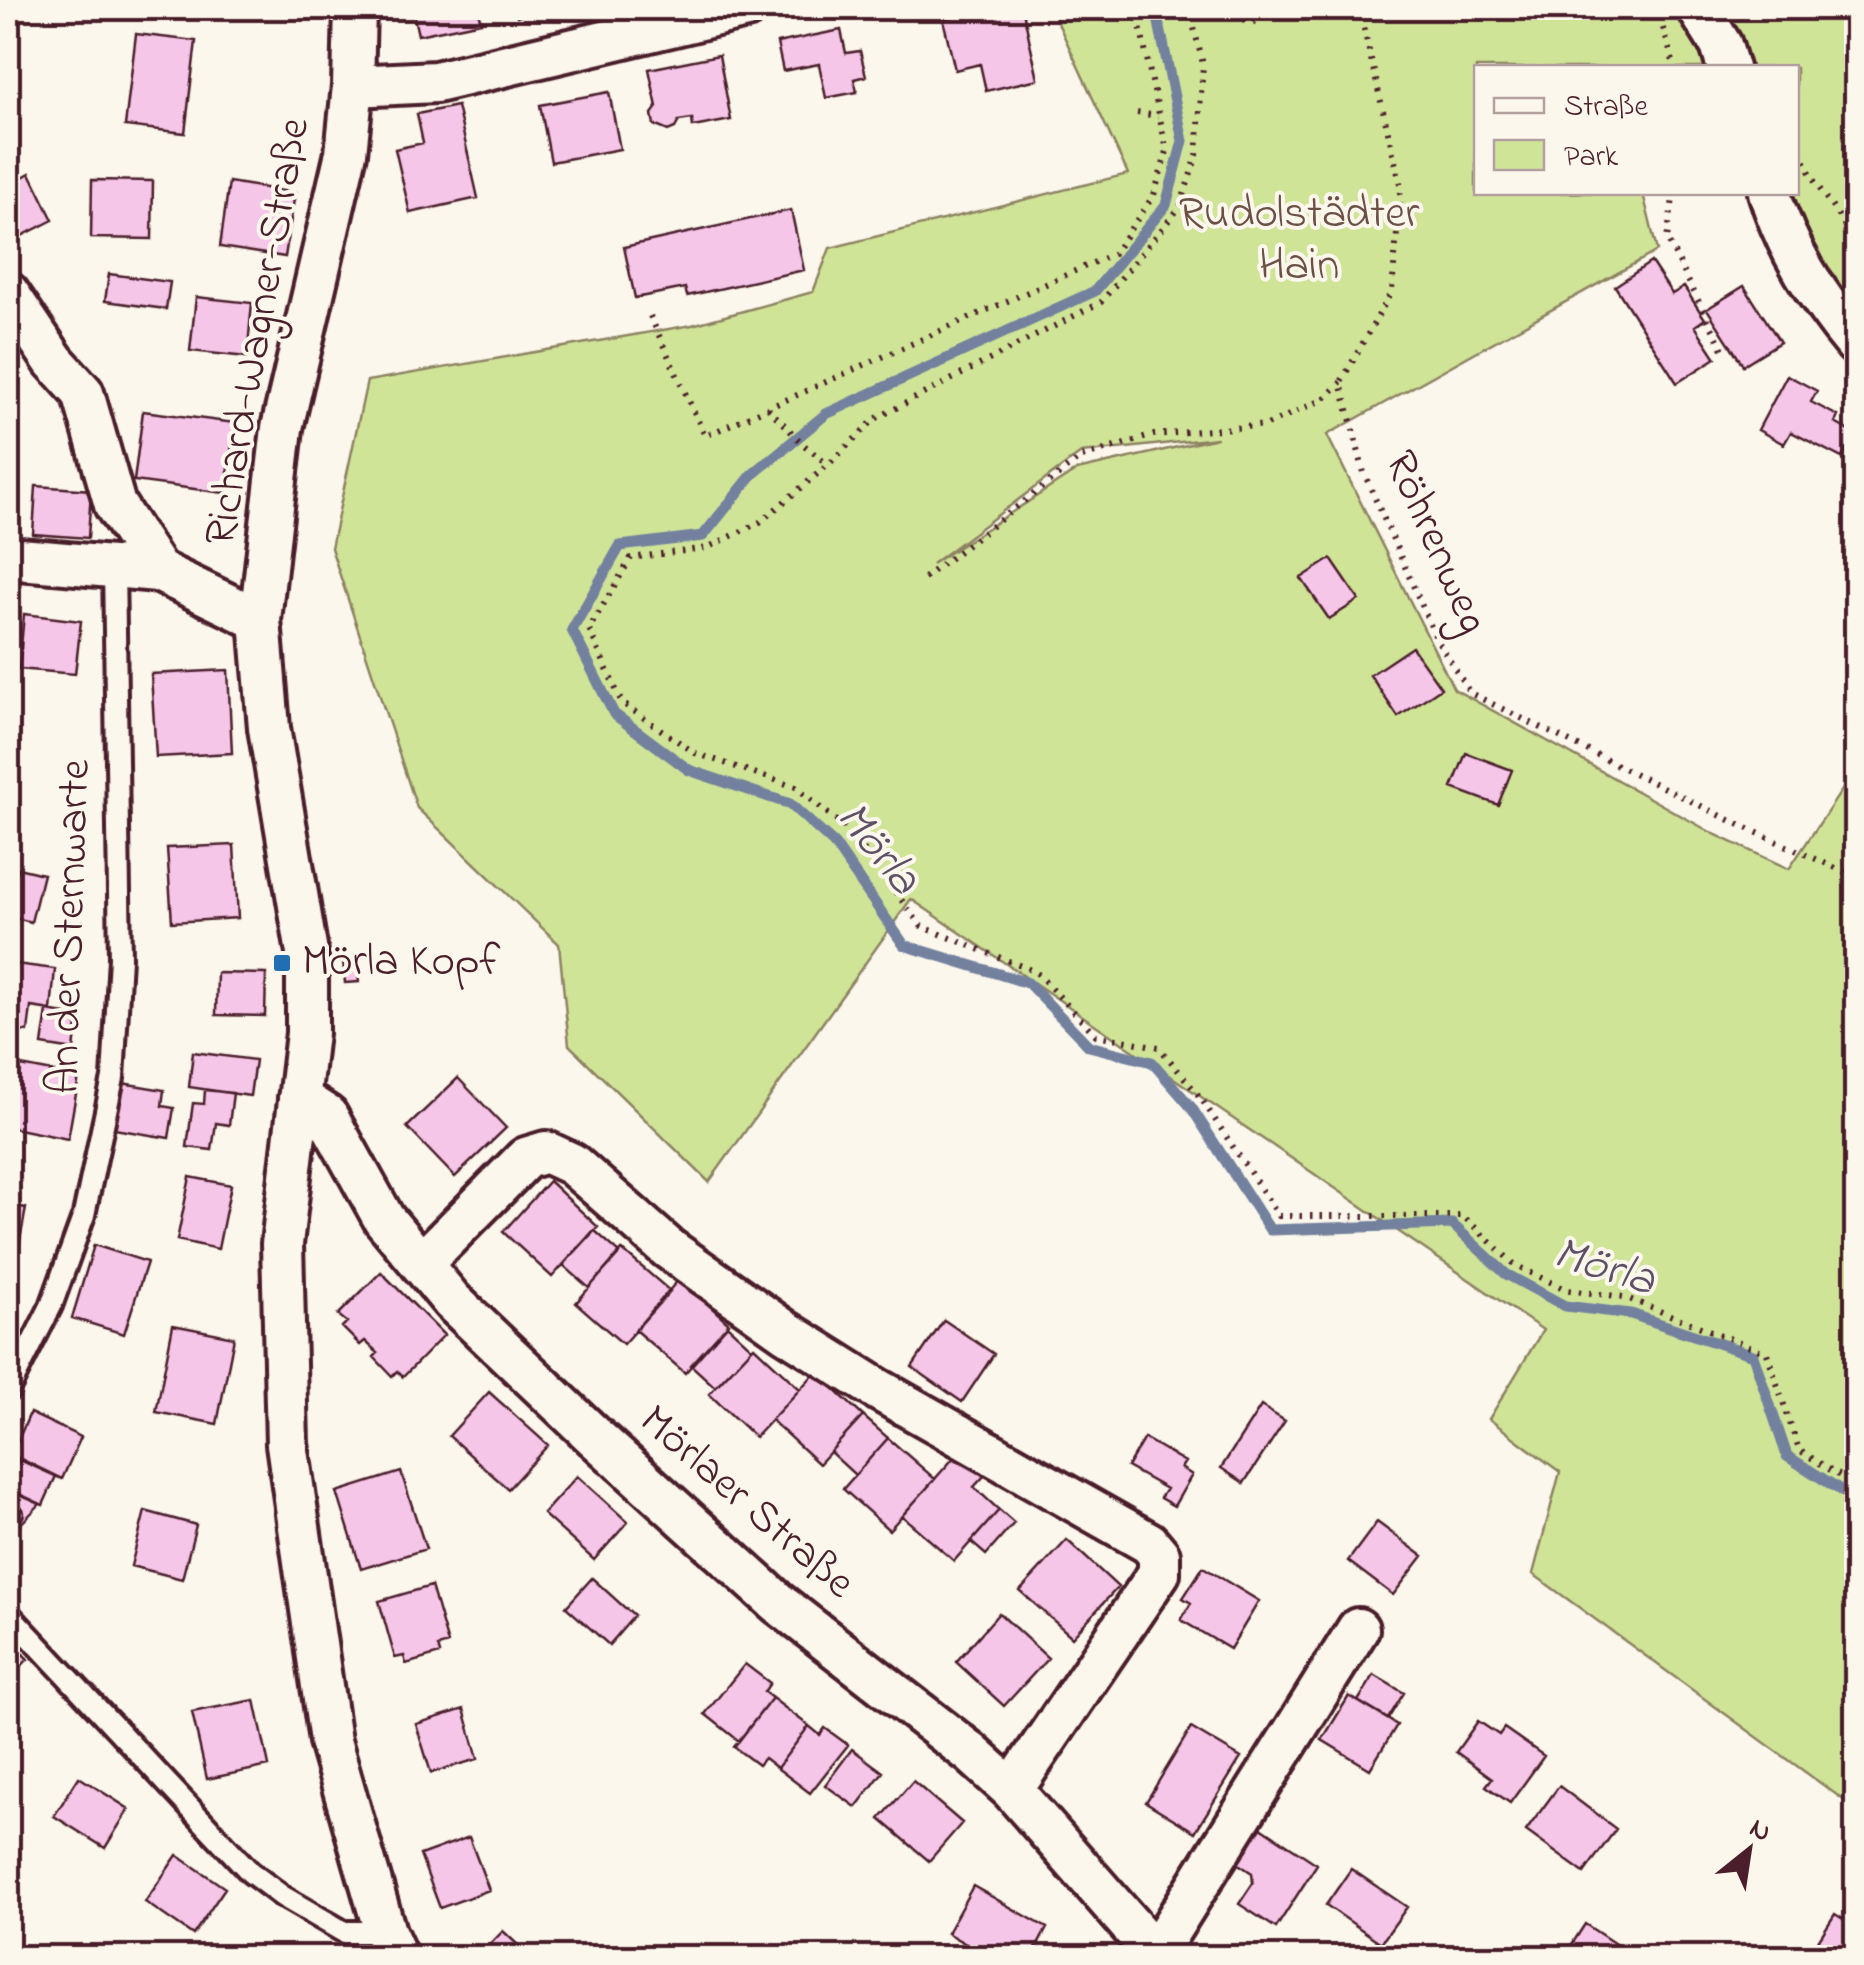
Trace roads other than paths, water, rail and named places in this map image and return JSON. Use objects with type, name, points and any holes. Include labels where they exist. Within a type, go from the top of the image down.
[{"type":"street","points":[[355,8],[353,86],[436,82],[746,8]]},
{"type":"street","points":[[1680,15],[1721,46],[1727,65]]},
{"type":"street","name":"Richard-Wagner-Straße","points":[[353,86],[346,152],[282,428],[260,620],[268,728],[307,953],[307,1032],[282,1244],[287,1444],[330,1741],[391,1945]]},
{"type":"street","points":[[1770,195],[1797,263],[1824,306],[1856,344]]},
{"type":"street","points":[[8,294],[54,361],[83,393],[115,505],[158,571]]},
{"type":"street","points":[[8,558],[158,571],[260,620]]},
{"type":"street","name":"Mörlaer Straße","points":[[298,1098],[327,1116],[384,1220],[452,1301],[778,1604],[971,1753],[1012,1790],[1157,1956]]},
{"type":"street","points":[[421,1264],[526,1158],[546,1152],[572,1164],[669,1248],[786,1332],[879,1390],[1148,1542],[1159,1555],[1159,1573],[1012,1790]]},
{"type":"street","points":[[1157,1956],[1358,1629]]},
{"type":"lane","name":"An der Sternwarte","points":[[8,1392],[52,1306],[84,1215],[114,1078],[120,958],[114,566]]},
{"type":"lane","points":[[8,1612],[250,1872],[282,1896],[344,1932],[391,1945]]},
{"type":"waterway","name":"Mörla","points":[[1156,8],[1183,141],[1166,205],[1095,291],[826,414],[753,474],[703,536],[620,546],[572,630],[614,714],[689,770],[790,804],[834,844],[904,945],[1028,983],[1089,1046],[1152,1062],[1191,1107],[1270,1230],[1452,1224],[1506,1274],[1565,1306],[1631,1314],[1753,1355],[1787,1456],[1856,1500]]},
{"type":"place","name":"Mörla Kopf","points":[[282,963]]},
{"type":"park label","name":"Rudolstädter Hain","points":[[1299,241]]}]
